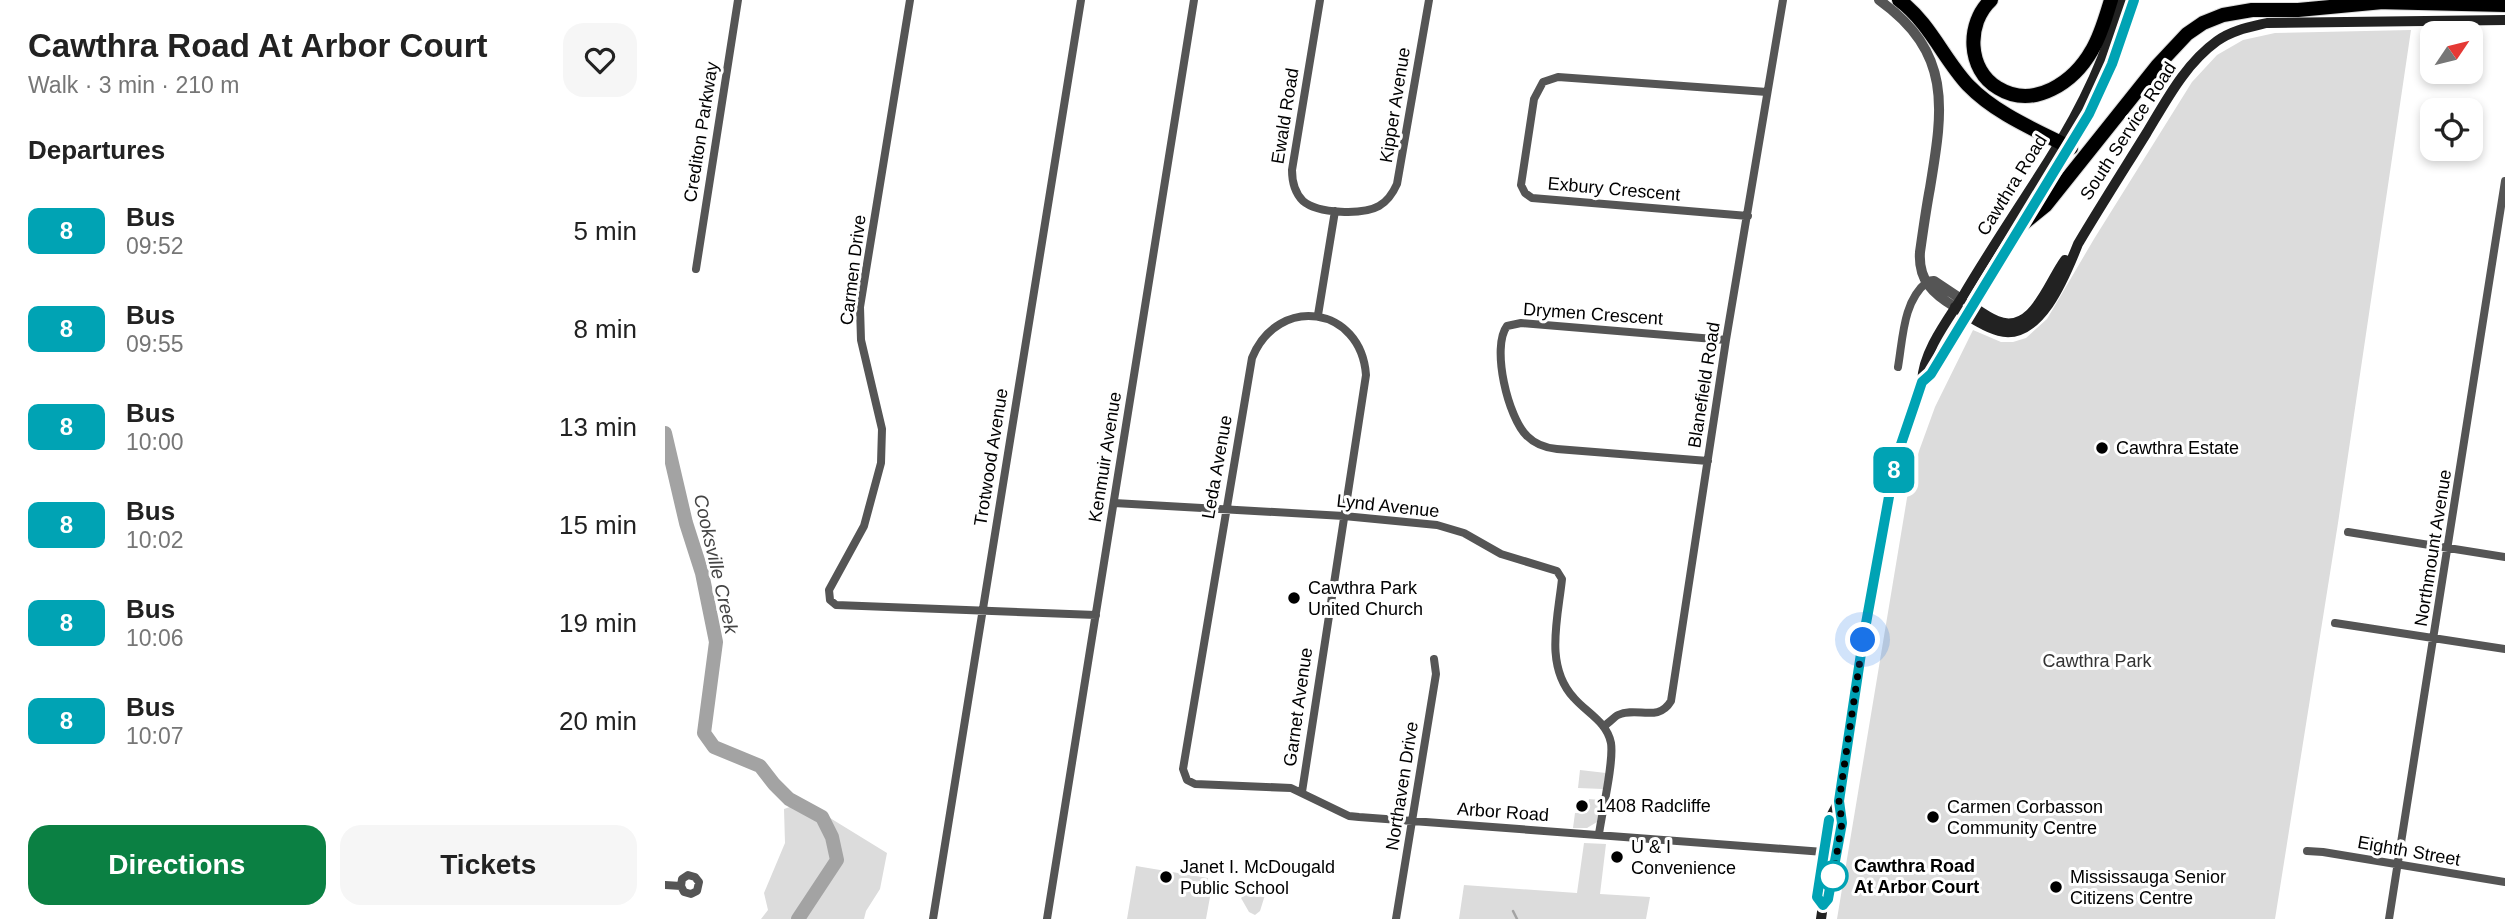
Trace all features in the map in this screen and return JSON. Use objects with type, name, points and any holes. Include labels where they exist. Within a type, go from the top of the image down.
[{"type":"highway","points":[[1899,0],[1919,17],[1966,83],[1980,96],[2002,112],[2065,145]]},
{"type":"highway","points":[[1991,0],[1974,26],[1972,44],[1986,77],[1997,88],[2015,95],[2034,95],[2054,89],[2072,76],[2092,50],[2115,4]]},
{"type":"highway","points":[[2325,0],[2505,5]]},
{"type":"highway","points":[[2024,223],[2046,205],[2171,50],[2203,23],[2223,15],[2252,10],[2298,10],[2383,2]]},
{"type":"main road","name":"Cawthra Road","points":[[1922,382],[1931,374],[2024,223],[2065,145],[2099,65],[2115,4]]},
{"type":"main road","name":"Cawthra Road","points":[[1821,919],[1823,905],[1828,899],[1842,823],[1839,801],[1881,531],[1899,450],[1922,382],[1923,371],[1958,303],[2101,90],[2133,5]]},
{"type":"main road","name":"South Service Road","points":[[1958,303],[1993,329],[2008,333],[2032,325],[2042,315],[2078,244],[2186,71],[2220,39],[2245,27],[2267,23],[2505,20]]},
{"type":"main road","name":"Cawthra Road","points":[[1823,905],[1817,897],[1824,851],[1829,820],[1839,801]]},
{"type":"street","name":"Crediton Parkway","points":[[696,269],[738,0]]},
{"type":"street","name":"Carmen Drive","points":[[910,0],[860,318],[863,354],[882,429],[881,463],[864,526],[831,584],[828,597],[831,603],[836,605],[1096,615]]},
{"type":"street","name":"Trotwood Avenue","points":[[933,919],[1081,0]]},
{"type":"street","name":"Kenmuir Avenue","points":[[1047,919],[1194,0]]},
{"type":"street","name":"Ewald Road","points":[[1320,0],[1292,178],[1295,189],[1306,203],[1335,211]]},
{"type":"street","name":"Kipper Avenue","points":[[1335,211],[1370,210],[1386,201],[1397,184],[1429,0]]},
{"type":"street","name":"Blanefield Road","points":[[1604,726],[1619,715],[1659,713],[1668,707],[1671,701],[1783,0]]},
{"type":"street","points":[[1879,0],[1912,30],[1929,56],[1938,81],[1941,107],[1920,259],[1920,268],[1927,282],[1913,295],[1909,305],[1898,367]]},
{"type":"street","name":"Exbury Crescent","points":[[1748,215],[1532,198],[1525,193],[1521,185],[1534,99],[1543,82],[1557,77],[1767,92]]},
{"type":"street","name":"Northmount Avenue","points":[[2389,919],[2505,181]]},
{"type":"street","points":[[1318,315],[1335,211]]},
{"type":"street","name":"South Service Road","points":[[1927,282],[1934,281],[1958,303]]},
{"type":"street","name":"Leda Avenue","points":[[1183,769],[1249,369],[1257,347],[1270,331],[1294,317],[1318,315]]},
{"type":"street","name":"Garnet Avenue","points":[[1302,792],[1319,667],[1365,387],[1365,365],[1358,347],[1348,333],[1318,315]]},
{"type":"street","name":"Drymen Crescent","points":[[1708,461],[1557,449],[1537,444],[1522,430],[1510,405],[1503,376],[1501,336],[1507,326],[1521,323],[1727,340]]},
{"type":"street","name":"Lynd Avenue","points":[[1114,502],[1345,516],[1437,525],[1464,533],[1501,554],[1560,572],[1563,579],[1556,638],[1557,669],[1574,698],[1604,726]]},
{"type":"street","points":[[2348,532],[2505,557]]},
{"type":"street","points":[[2335,623],[2505,649]]},
{"type":"street","name":"Northaven Drive","points":[[1397,919],[1436,674],[1434,659]]},
{"type":"street","points":[[1599,834],[1611,754],[1609,735],[1604,726]]},
{"type":"street","name":"Arbor Road","points":[[1183,769],[1187,780],[1195,785],[1291,788],[1349,816],[1837,853]]},
{"type":"street","name":"Eighth Street","points":[[2307,851],[2505,882]]},
{"type":"street","points":[[665,885],[681,886]]},
{"type":"green space","name":"Cawthra Park","points":[[2411,30],[2338,523],[2275,919],[1837,919],[1907,498],[1919,451],[1935,407],[1973,330],[2001,342],[2013,342],[2026,338],[2047,319],[2192,82],[2217,55],[2243,40],[2275,33]]},
{"type":"green space","points":[[1580,770],[1606,773],[1603,789],[1578,788]]},
{"type":"green space","points":[[1589,799],[1601,800],[1597,822],[1587,828],[1573,828],[1575,813],[1587,813]]},
{"type":"green space","points":[[804,802],[887,853],[880,889],[864,919],[761,919],[768,910],[764,893],[785,843],[784,809]]},
{"type":"green space","points":[[1584,843],[1606,844],[1600,894],[1650,897],[1646,919],[1459,919],[1464,885],[1577,893]]},
{"type":"green space","points":[[1136,866],[1208,878],[1212,886],[1206,919],[1127,919]]},
{"type":"green space","points":[[1251,888],[1259,889],[1265,895],[1260,911],[1255,915],[1249,912],[1241,898]]},
{"type":"waterway","name":"Cooksville Creek","points":[[665,433],[686,523],[702,573],[716,642],[704,733],[714,747],[760,766],[789,799],[822,817],[832,837],[837,860],[798,919]]},
{"type":"waterway","points":[[1513,911],[1517,919]]},
{"type":"bus line","name":"8","points":[[1829,820],[1817,897],[1823,905],[1828,899],[1842,823],[1839,801],[1881,531],[1899,450],[1922,382],[1931,374],[2071,148],[2101,90],[2134,0]]},
{"type":"place","name":"Cawthra Estate","points":[[2102,448]]},
{"type":"place","name":"Cawthra Park United Church","points":[[1294,598]]},
{"type":"place","name":"1408 Radcliffe","points":[[1582,806]]},
{"type":"place","name":"Carmen Corbasson Community Centre","points":[[1933,817]]},
{"type":"place","name":"U & I Convenience","points":[[1617,857]]},
{"type":"place","name":"Cawthra Road At Arbor Court","points":[[1833,876]]},
{"type":"place","name":"Janet I. McDougald Public School","points":[[1166,877]]},
{"type":"place","name":"Mississauga Senior Citizens Centre","points":[[2056,887]]},
{"type":"route","points":[[1833,876],[1842,823],[1839,801],[1863,640]]}]
